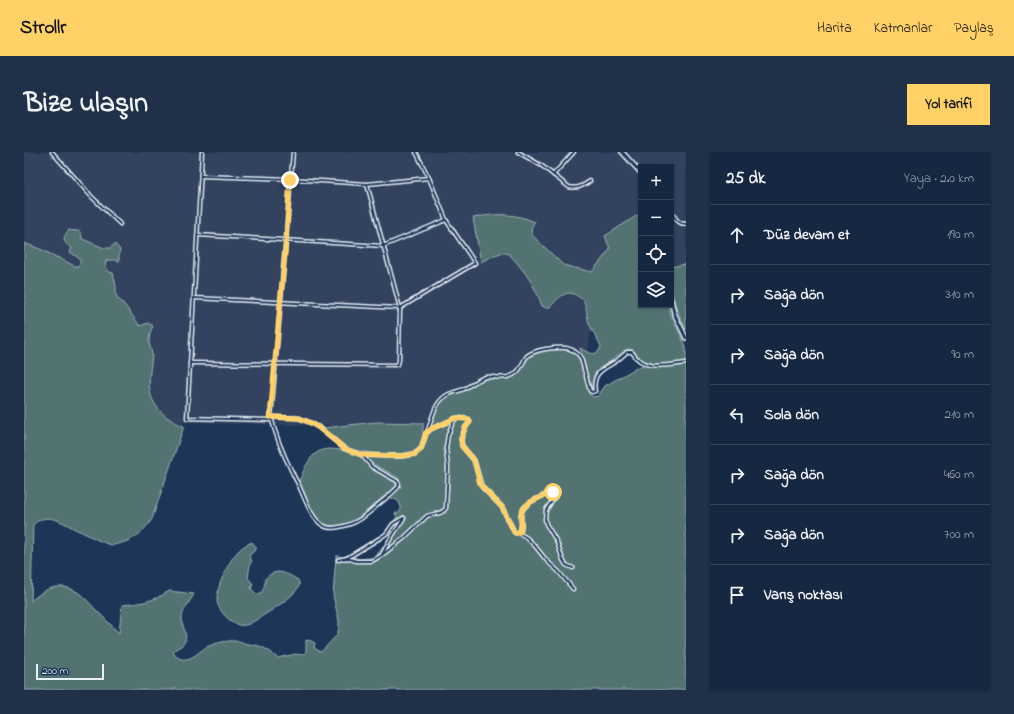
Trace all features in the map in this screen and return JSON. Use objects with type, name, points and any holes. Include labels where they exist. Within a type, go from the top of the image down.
[{"type":"street","points":[[52,152],[91,196],[120,224]]},
{"type":"street","points":[[202,152],[187,418],[272,420]]},
{"type":"street","points":[[293,152],[270,417],[306,505],[324,527],[335,528],[354,523],[361,519],[398,486],[399,484],[397,481],[372,467],[362,455]]},
{"type":"street","points":[[194,298],[400,308],[476,264],[446,220],[429,178],[416,152]]},
{"type":"street","points":[[518,152],[542,166],[567,186],[573,188],[581,187],[590,181]]},
{"type":"street","points":[[553,175],[574,152]]},
{"type":"street","points":[[622,152],[638,170]]},
{"type":"street","points":[[201,176],[367,184],[429,178]]},
{"type":"street","points":[[190,362],[396,366],[398,364],[400,308],[367,184]]},
{"type":"street","points":[[674,216],[680,223],[686,224]]},
{"type":"street","points":[[198,235],[383,246],[446,220]]},
{"type":"street","points":[[673,308],[674,314],[686,338]]},
{"type":"street","points":[[270,417],[303,419],[318,427],[345,449],[362,455],[402,456],[415,454],[421,449],[435,408],[441,400],[449,394],[462,390],[479,380],[485,378],[508,377],[513,375],[522,368],[527,356],[538,350],[565,348],[578,354],[584,367],[590,391],[592,392],[595,390],[595,381],[599,373],[627,352],[632,352],[636,358],[649,365],[686,363]]},
{"type":"street","points":[[428,431],[456,418],[470,420],[461,439],[462,446],[474,460],[480,484],[502,507],[514,532],[527,538],[573,589]]},
{"type":"street","points":[[347,558],[356,561],[372,561],[403,539],[427,516],[442,513],[446,508],[448,468],[446,448],[448,435],[456,418]]},
{"type":"street","points":[[519,533],[522,527],[521,514],[523,509],[537,498],[556,492],[556,495],[546,510],[546,524],[557,542],[559,552],[566,565],[573,568]]},
{"type":"street","points":[[338,560],[347,558],[380,538],[386,534],[393,524],[404,518],[382,555]]},
{"type":"shaded area","points":[[24,152],[686,152],[686,264],[674,266],[674,164],[638,164],[638,215],[605,236],[610,249],[592,272],[596,298],[576,432],[90,420],[24,364]]},
{"type":"green space","points":[[489,215],[512,215],[535,222],[531,229],[533,236],[563,265],[592,272],[610,249],[605,236],[638,215],[638,308],[669,308],[670,314],[686,346],[686,362],[658,364],[647,362],[638,356],[633,350],[626,349],[598,369],[594,376],[593,387],[591,388],[580,348],[594,354],[599,351],[601,346],[589,323],[584,301],[572,293],[568,293],[559,298],[550,307],[546,308],[542,306],[536,291],[520,266],[509,254],[502,253],[481,262],[473,218]]},
{"type":"green space","points":[[69,230],[80,232],[82,239],[104,248],[110,248],[115,244],[120,250],[119,262],[115,260],[108,260],[105,262],[109,272],[113,273],[116,286],[116,295],[118,299],[123,303],[140,326],[148,323],[153,326],[149,341],[152,352],[149,382],[151,396],[157,408],[167,417],[184,426],[152,519],[142,531],[131,540],[110,545],[65,523],[49,518],[38,521],[33,525],[31,601],[36,596],[54,588],[66,587],[72,589],[79,593],[119,633],[122,605],[152,600],[169,591],[194,594],[182,616],[182,623],[186,637],[184,643],[173,651],[178,658],[190,658],[209,646],[229,641],[239,641],[260,646],[271,652],[277,658],[304,654],[306,652],[306,640],[315,643],[314,648],[321,652],[337,635],[339,628],[339,621],[333,595],[336,556],[342,557],[349,555],[359,559],[374,557],[398,525],[393,522],[397,517],[395,513],[400,512],[401,507],[399,502],[392,499],[389,495],[400,484],[399,480],[397,477],[370,462],[367,459],[368,457],[409,457],[417,455],[422,450],[435,411],[445,399],[485,380],[509,379],[516,375],[530,357],[541,351],[564,350],[575,353],[581,362],[589,394],[593,397],[598,396],[605,386],[636,368],[645,366],[664,367],[686,365],[686,690],[178,690],[175,688],[174,690],[24,690],[24,243],[78,266],[80,259],[70,252],[72,248],[66,244],[64,240],[65,235]]},
{"type":"green space","points":[[686,264],[686,330],[676,308],[674,299],[674,266]]},
{"type":"green space","points":[[376,422],[423,423],[421,445],[414,451],[406,453],[385,454],[363,452],[347,448],[323,428]]},
{"type":"green space","points":[[330,449],[342,450],[359,455],[369,466],[396,481],[396,486],[363,514],[346,524],[327,525],[319,520],[311,510],[299,481],[310,459],[318,452]]},
{"type":"green space","points":[[252,542],[257,548],[249,556],[252,561],[250,564],[248,578],[253,584],[251,588],[255,593],[259,594],[262,592],[265,579],[269,575],[277,572],[285,573],[294,577],[298,580],[299,586],[291,596],[277,606],[251,623],[240,625],[231,621],[221,611],[217,602],[217,593],[223,575],[232,559],[240,549]]},
{"type":"route","points":[[290,180],[270,417],[303,419],[318,427],[345,449],[362,455],[374,456],[402,456],[415,454],[421,449],[426,433],[431,429],[456,418],[469,419],[470,422],[465,428],[461,439],[462,446],[474,460],[480,484],[502,507],[508,516],[514,532],[516,533],[520,532],[522,527],[521,514],[523,509],[537,498],[553,492]]}]
